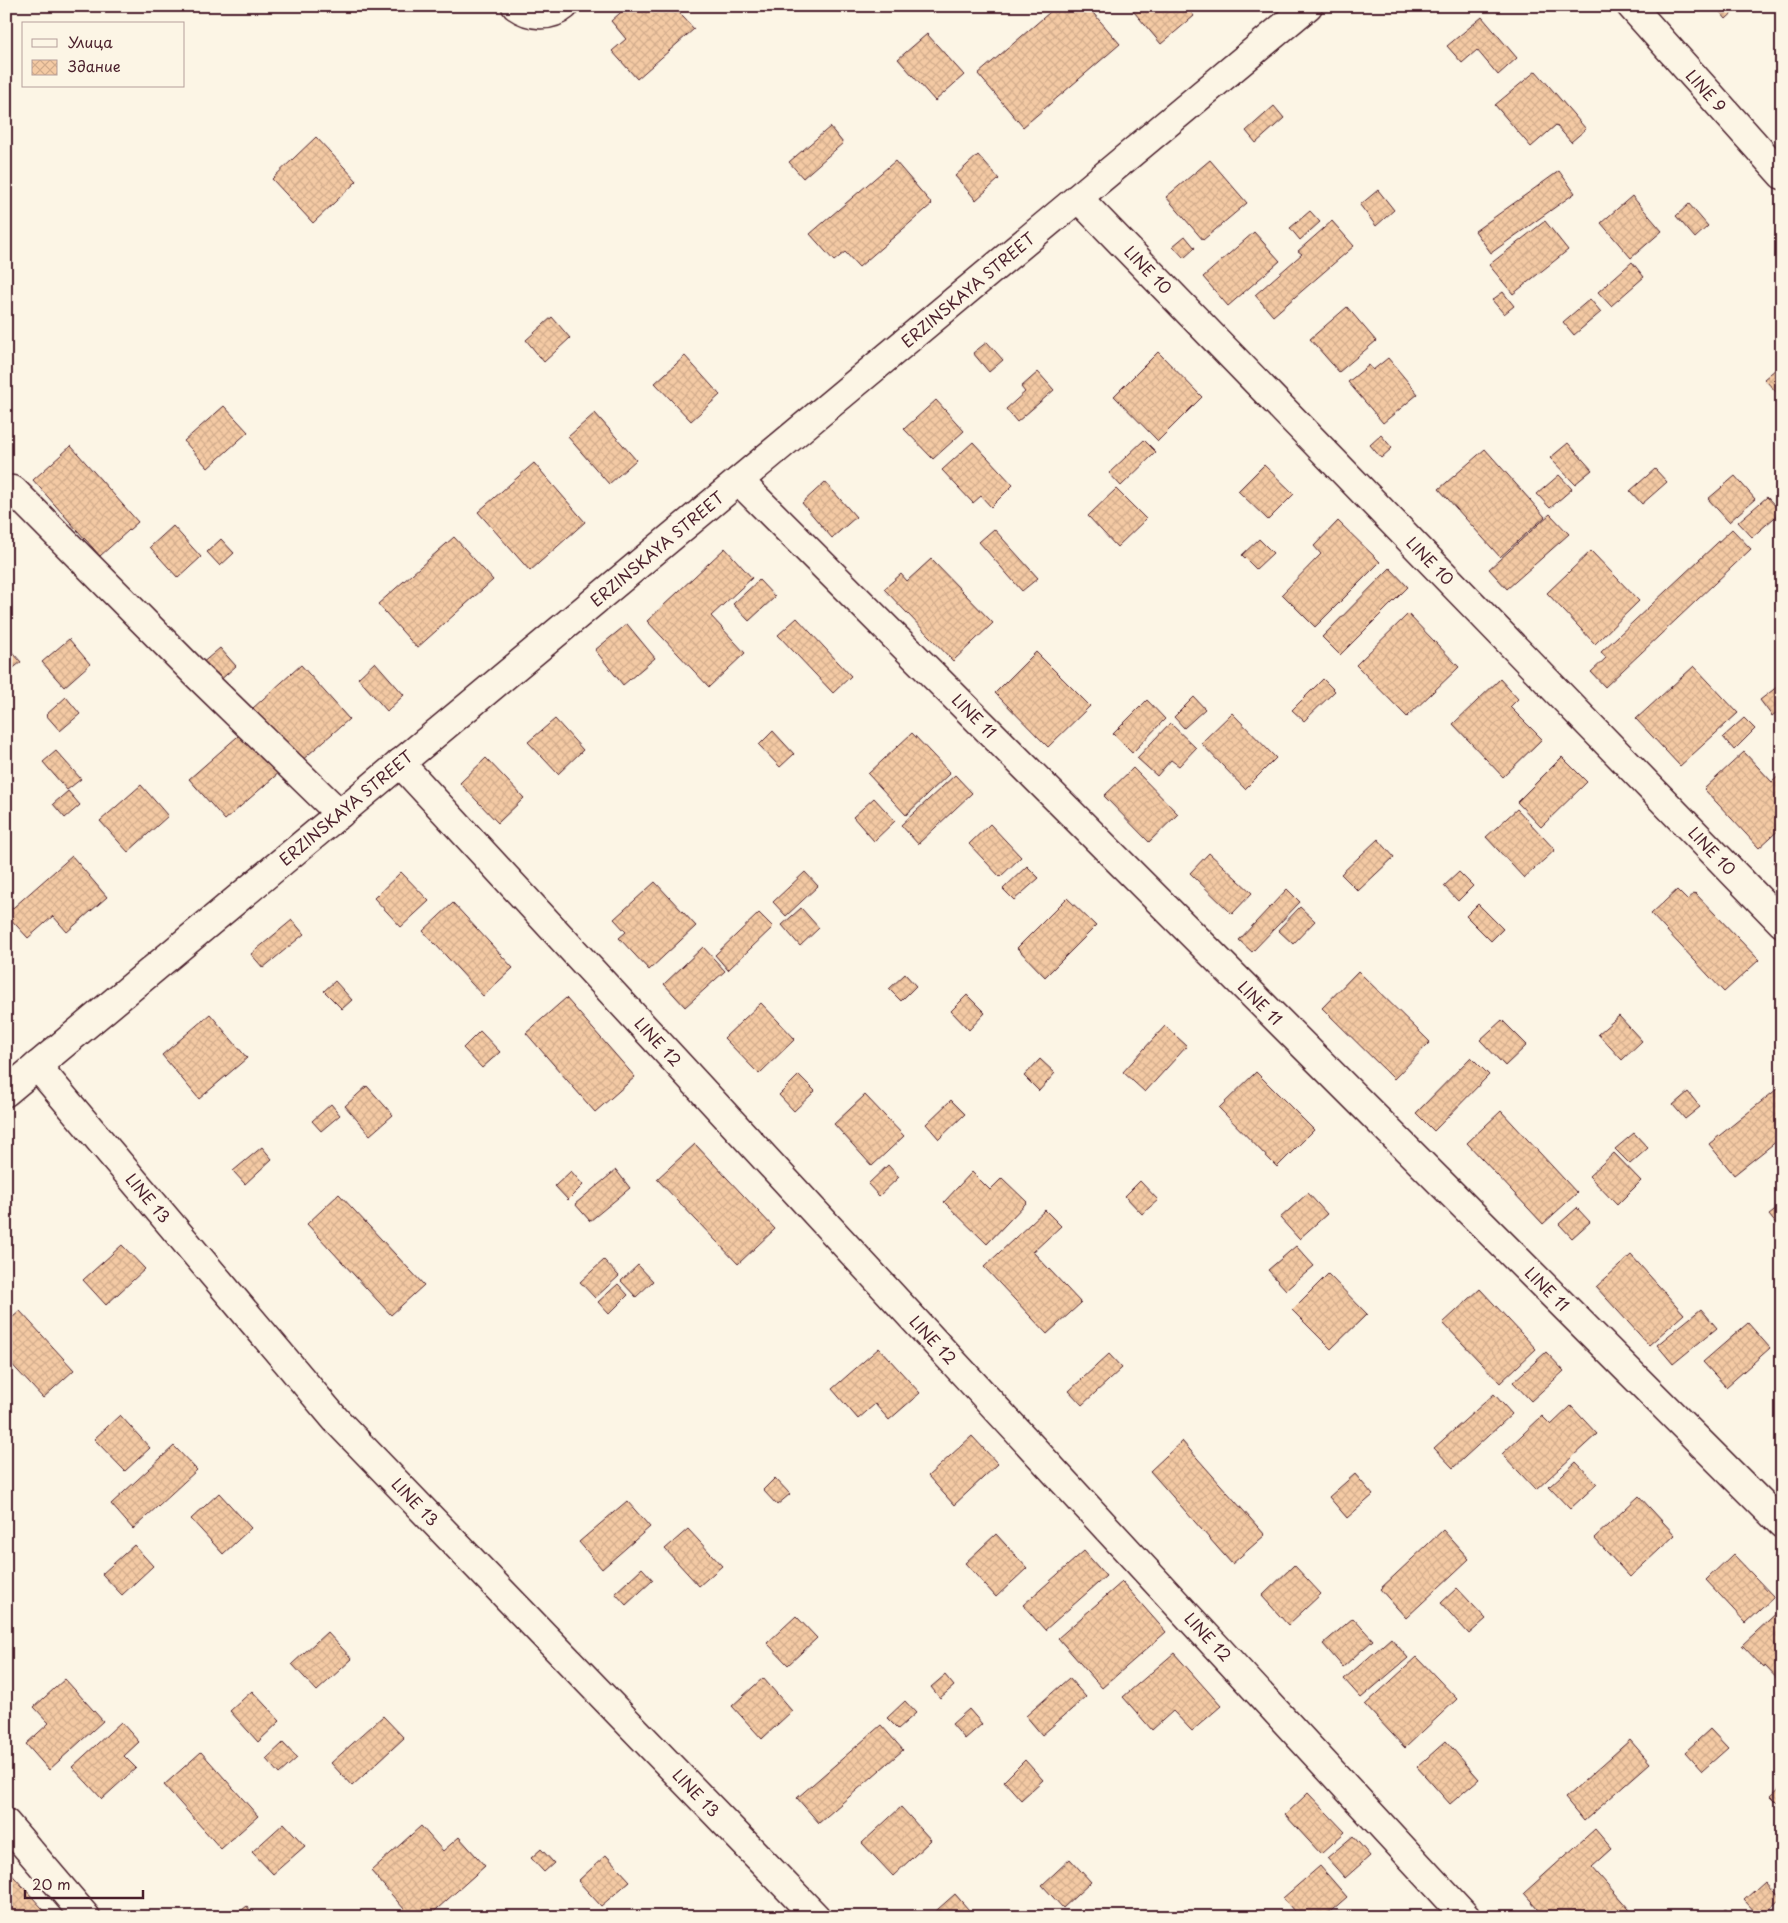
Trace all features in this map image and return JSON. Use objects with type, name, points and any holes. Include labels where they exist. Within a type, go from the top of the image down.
[{"type":"street","points":[[516,6],[525,12],[540,14],[557,12],[564,6]]},
{"type":"street","name":"ERZINSKAYA STREET","points":[[6,1092],[1308,6]]},
{"type":"street","name":"LINE 9","points":[[1631,6],[1782,175]]},
{"type":"street","name":"LINE 10","points":[[1078,198],[1782,923]]},
{"type":"street","name":"LINE 11","points":[[739,481],[1782,1524]]},
{"type":"street","points":[[6,489],[13,490],[196,674],[340,814]]},
{"type":"street","name":"LINE 12","points":[[400,762],[1466,1917]]},
{"type":"street","name":"LINE 13","points":[[37,1066],[336,1420],[816,1917]]},
{"type":"street","points":[[6,1823],[86,1917]]},
{"type":"building","points":[[628,6],[673,6],[694,29],[637,79],[612,51],[626,39],[611,21]]},
{"type":"building","points":[[1057,6],[1087,6],[1120,44],[1023,127],[978,74]]},
{"type":"building","points":[[1129,6],[1186,6],[1194,16],[1161,44]]},
{"type":"building","points":[[1715,6],[1740,6],[1726,19]]},
{"type":"building","points":[[1482,17],[1517,58],[1498,75],[1477,50],[1462,63],[1447,46]]},
{"type":"building","points":[[927,34],[964,75],[935,101],[898,59]]},
{"type":"building","points":[[1536,71],[1586,129],[1571,142],[1556,125],[1531,147],[1495,105]]},
{"type":"building","points":[[1274,106],[1284,118],[1256,143],[1246,131]]},
{"type":"building","points":[[830,127],[843,143],[803,178],[789,162]]},
{"type":"building","points":[[316,137],[357,181],[313,223],[272,179]]},
{"type":"building","points":[[978,155],[999,179],[976,200],[955,176]]},
{"type":"building","points":[[1210,160],[1247,203],[1203,240],[1166,197]]},
{"type":"building","points":[[895,161],[932,204],[859,267],[845,252],[834,261],[810,234]]},
{"type":"building","points":[[1559,171],[1575,193],[1491,253],[1475,231]]},
{"type":"building","points":[[1378,190],[1394,210],[1376,226],[1360,205]]},
{"type":"building","points":[[1632,196],[1662,231],[1631,258],[1601,223]]},
{"type":"building","points":[[1689,204],[1708,226],[1695,238],[1676,216]]},
{"type":"building","points":[[1310,211],[1320,222],[1300,240],[1290,228]]},
{"type":"building","points":[[1332,221],[1354,246],[1273,316],[1255,295],[1302,254],[1298,251]]},
{"type":"building","points":[[1545,221],[1568,250],[1513,294],[1489,265]]},
{"type":"building","points":[[1254,232],[1280,261],[1228,306],[1203,277]]},
{"type":"building","points":[[1185,236],[1195,248],[1184,258],[1173,246]]},
{"type":"building","points":[[1632,262],[1644,277],[1611,306],[1598,292]]},
{"type":"building","points":[[1503,292],[1514,306],[1504,314],[1492,300]]},
{"type":"building","points":[[1590,299],[1601,312],[1574,335],[1563,322]]},
{"type":"building","points":[[1347,307],[1376,341],[1339,372],[1310,339]]},
{"type":"building","points":[[552,317],[570,338],[544,362],[526,340]]},
{"type":"building","points":[[987,342],[1003,360],[989,372],[973,353]]},
{"type":"building","points":[[1158,352],[1202,397],[1158,441],[1114,396]]},
{"type":"building","points":[[685,356],[720,395],[691,421],[655,383]]},
{"type":"building","points":[[1388,358],[1418,394],[1383,423],[1348,382],[1369,365],[1373,370]]},
{"type":"building","points":[[1782,364],[1782,398],[1764,379]]},
{"type":"building","points":[[1038,372],[1054,390],[1017,422],[1006,409],[1025,392],[1021,387]]},
{"type":"building","points":[[936,400],[964,431],[933,459],[904,429]]},
{"type":"building","points":[[224,406],[248,432],[208,468],[184,441]]},
{"type":"building","points":[[595,413],[636,460],[609,484],[568,437]]},
{"type":"building","points":[[1381,435],[1392,448],[1381,458],[1370,445]]},
{"type":"building","points":[[1144,440],[1156,452],[1121,486],[1109,473]]},
{"type":"building","points":[[973,442],[1013,485],[991,507],[981,496],[973,503],[942,470]]},
{"type":"building","points":[[1568,443],[1592,470],[1575,484],[1550,458]]},
{"type":"building","points":[[71,446],[138,522],[100,556],[33,480]]},
{"type":"building","points":[[1485,449],[1545,517],[1500,557],[1439,489]]},
{"type":"building","points":[[534,463],[585,522],[530,571],[478,512]]},
{"type":"building","points":[[1264,465],[1294,494],[1268,520],[1238,491]]},
{"type":"building","points":[[1655,469],[1667,482],[1642,504],[1630,491]]},
{"type":"building","points":[[1559,475],[1572,489],[1550,508],[1537,494]]},
{"type":"building","points":[[1735,476],[1755,499],[1729,522],[1708,499]]},
{"type":"building","points":[[825,482],[856,517],[832,538],[802,503]]},
{"type":"building","points":[[1116,489],[1146,519],[1117,547],[1088,516]]},
{"type":"building","points":[[1767,497],[1781,512],[1752,537],[1738,522]]},
{"type":"building","points":[[1550,514],[1569,534],[1507,589],[1489,569]]},
{"type":"building","points":[[1338,521],[1380,562],[1315,627],[1282,594],[1321,554],[1314,546]]},
{"type":"building","points":[[173,526],[201,557],[178,578],[150,547]]},
{"type":"building","points":[[994,529],[1038,578],[1022,591],[979,542]]},
{"type":"building","points":[[1732,529],[1751,549],[1605,687],[1591,672],[1606,658],[1601,652]]},
{"type":"building","points":[[454,537],[493,580],[417,648],[378,604]]},
{"type":"building","points":[[221,539],[234,553],[220,566],[207,552]]},
{"type":"building","points":[[1259,539],[1273,553],[1256,569],[1242,555]]},
{"type":"building","points":[[725,548],[752,578],[711,616],[745,653],[709,687],[647,621]]},
{"type":"building","points":[[1591,551],[1639,601],[1595,644],[1547,593]]},
{"type":"building","points":[[931,559],[993,623],[953,661],[884,589],[901,574],[907,581]]},
{"type":"building","points":[[1390,568],[1408,587],[1340,655],[1322,637]]},
{"type":"building","points":[[759,580],[775,597],[749,621],[733,604]]},
{"type":"building","points":[[1408,614],[1459,667],[1407,717],[1356,665]]},
{"type":"building","points":[[797,618],[851,676],[833,693],[778,635]]},
{"type":"building","points":[[627,624],[655,658],[623,685],[595,650]]},
{"type":"building","points":[[69,639],[90,664],[64,687],[42,662]]},
{"type":"building","points":[[6,645],[21,662],[6,674]]},
{"type":"building","points":[[220,648],[236,666],[217,683],[201,664]]},
{"type":"building","points":[[1036,652],[1090,706],[1048,747],[995,693]]},
{"type":"building","points":[[375,662],[404,695],[387,711],[358,678]]},
{"type":"building","points":[[301,665],[349,719],[300,762],[253,708]]},
{"type":"building","points":[[1694,666],[1738,713],[1680,766],[1636,719]]},
{"type":"building","points":[[1323,679],[1335,691],[1304,721],[1292,710]]},
{"type":"building","points":[[1500,679],[1518,699],[1510,707],[1542,739],[1503,777],[1453,724]]},
{"type":"building","points":[[1782,683],[1782,708],[1772,716],[1760,700]]},
{"type":"building","points":[[66,697],[80,714],[60,731],[46,715]]},
{"type":"building","points":[[1194,697],[1205,709],[1184,728],[1174,717]]},
{"type":"building","points":[[1147,700],[1165,719],[1132,753],[1113,734]]},
{"type":"building","points":[[1232,713],[1276,758],[1245,789],[1201,743]]},
{"type":"building","points":[[1744,718],[1755,729],[1734,750],[1723,737]]},
{"type":"building","points":[[555,719],[583,750],[558,774],[528,742]]},
{"type":"building","points":[[1170,723],[1196,748],[1179,766],[1171,760],[1157,776],[1137,758]]},
{"type":"building","points":[[245,730],[281,771],[225,820],[189,779]]},
{"type":"building","points":[[773,731],[794,754],[780,767],[759,745]]},
{"type":"building","points":[[912,733],[950,773],[906,815],[868,774]]},
{"type":"building","points":[[56,751],[81,779],[67,790],[43,762]]},
{"type":"building","points":[[1744,752],[1772,782],[1782,773],[1782,827],[1759,848],[1704,789]]},
{"type":"building","points":[[1562,757],[1587,782],[1541,827],[1517,802]]},
{"type":"building","points":[[486,758],[524,798],[498,823],[460,783]]},
{"type":"building","points":[[1133,768],[1178,814],[1149,842],[1104,796]]},
{"type":"building","points":[[955,775],[972,793],[918,844],[901,825]]},
{"type":"building","points":[[141,785],[168,816],[128,852],[100,821]]},
{"type":"building","points":[[68,791],[80,805],[65,818],[53,804]]},
{"type":"building","points":[[874,798],[895,821],[874,841],[853,817]]},
{"type":"building","points":[[1517,809],[1555,850],[1524,878],[1486,837]]},
{"type":"building","points":[[990,824],[1021,857],[1000,877],[969,844]]},
{"type":"building","points":[[1378,839],[1394,857],[1358,891],[1341,874]]},
{"type":"building","points":[[1209,853],[1252,893],[1232,914],[1190,873]]},
{"type":"building","points":[[1782,854],[1782,872],[1773,862]]},
{"type":"building","points":[[72,856],[107,897],[67,932],[53,916],[28,938],[6,914]]},
{"type":"building","points":[[1027,866],[1039,878],[1014,900],[1003,889]]},
{"type":"building","points":[[401,872],[429,901],[401,927],[374,898]]},
{"type":"building","points":[[805,872],[818,886],[786,916],[773,902]]},
{"type":"building","points":[[1459,872],[1473,886],[1458,901],[1444,886]]},
{"type":"building","points":[[655,882],[696,926],[649,970],[619,938],[626,932],[614,919]]},
{"type":"building","points":[[1287,889],[1300,902],[1252,952],[1239,940]]},
{"type":"building","points":[[1677,890],[1687,900],[1695,893],[1759,960],[1724,992],[1651,914]]},
{"type":"building","points":[[1067,898],[1096,926],[1045,977],[1017,948]]},
{"type":"building","points":[[453,903],[513,968],[483,996],[423,931]]},
{"type":"building","points":[[1478,904],[1503,929],[1491,941],[1466,916]]},
{"type":"building","points":[[1300,907],[1315,921],[1293,944],[1278,930]]},
{"type":"building","points":[[801,908],[819,928],[800,946],[782,925]]},
{"type":"building","points":[[759,913],[773,927],[728,970],[715,955]]},
{"type":"building","points":[[292,920],[304,934],[263,968],[251,954]]},
{"type":"building","points":[[703,947],[725,971],[685,1007],[664,984]]},
{"type":"building","points":[[1358,971],[1430,1042],[1394,1079],[1322,1008]]},
{"type":"building","points":[[905,974],[916,986],[901,1001],[889,989]]},
{"type":"building","points":[[335,981],[352,1000],[342,1009],[324,991]]},
{"type":"building","points":[[967,995],[985,1013],[969,1030],[951,1011]]},
{"type":"building","points":[[566,998],[635,1077],[595,1112],[526,1033]]},
{"type":"building","points":[[761,1003],[795,1039],[759,1074],[724,1038]]},
{"type":"building","points":[[210,1014],[247,1058],[199,1099],[162,1055]]},
{"type":"building","points":[[1619,1016],[1642,1041],[1622,1060],[1598,1034]]},
{"type":"building","points":[[1502,1020],[1527,1045],[1505,1066],[1480,1040]]},
{"type":"building","points":[[1165,1026],[1187,1046],[1145,1092],[1123,1072]]},
{"type":"building","points":[[480,1031],[500,1052],[482,1068],[463,1048]]},
{"type":"building","points":[[1471,1057],[1489,1075],[1434,1131],[1416,1113]]},
{"type":"building","points":[[1040,1059],[1055,1073],[1039,1091],[1024,1076]]},
{"type":"building","points":[[1256,1072],[1314,1130],[1277,1167],[1219,1108]]},
{"type":"building","points":[[799,1075],[815,1091],[794,1111],[779,1095]]},
{"type":"building","points":[[1782,1085],[1782,1137],[1734,1175],[1709,1144]]},
{"type":"building","points":[[367,1086],[393,1115],[370,1135],[345,1106]]},
{"type":"building","points":[[1688,1092],[1700,1107],[1685,1119],[1673,1105]]},
{"type":"building","points":[[865,1095],[904,1136],[872,1166],[834,1124]]},
{"type":"building","points":[[951,1100],[965,1114],[939,1139],[926,1124]]},
{"type":"building","points":[[331,1104],[340,1115],[321,1131],[312,1121]]},
{"type":"building","points":[[1501,1111],[1577,1193],[1543,1224],[1467,1143]]},
{"type":"building","points":[[1634,1133],[1648,1148],[1630,1164],[1615,1149]]},
{"type":"building","points":[[695,1144],[775,1229],[738,1264],[657,1179]]},
{"type":"building","points":[[262,1147],[272,1159],[245,1184],[233,1171]]},
{"type":"building","points":[[1614,1153],[1641,1181],[1617,1205],[1589,1176]]},
{"type":"building","points":[[888,1165],[899,1177],[879,1196],[868,1184]]},
{"type":"building","points":[[616,1170],[630,1188],[590,1221],[575,1204]]},
{"type":"building","points":[[571,1171],[583,1185],[568,1200],[555,1186]]},
{"type":"building","points":[[972,1172],[990,1190],[1002,1178],[1027,1202],[987,1244],[944,1202]]},
{"type":"building","points":[[1140,1181],[1158,1200],[1142,1214],[1125,1196]]},
{"type":"building","points":[[1308,1193],[1327,1214],[1299,1239],[1280,1218]]},
{"type":"building","points":[[339,1194],[424,1285],[391,1315],[307,1224]]},
{"type":"building","points":[[1782,1205],[1782,1231],[1769,1215]]},
{"type":"building","points":[[1577,1208],[1590,1222],[1572,1238],[1559,1224]]},
{"type":"building","points":[[1045,1210],[1061,1226],[1033,1252],[1081,1303],[1047,1334],[984,1267]]},
{"type":"building","points":[[122,1245],[145,1269],[106,1305],[83,1280]]},
{"type":"building","points":[[1296,1246],[1314,1266],[1286,1290],[1268,1270]]},
{"type":"building","points":[[1631,1255],[1684,1314],[1649,1345],[1596,1287]]},
{"type":"building","points":[[604,1260],[619,1276],[595,1298],[580,1282]]},
{"type":"building","points":[[638,1265],[653,1281],[636,1297],[621,1281]]},
{"type":"building","points":[[1328,1274],[1367,1314],[1331,1349],[1292,1310]]},
{"type":"building","points":[[618,1284],[628,1295],[609,1314],[598,1302]]},
{"type":"building","points":[[1480,1289],[1536,1349],[1500,1383],[1443,1323]]},
{"type":"building","points":[[1701,1309],[1717,1328],[1673,1364],[1657,1345]]},
{"type":"building","points":[[20,1311],[74,1370],[43,1398],[6,1358],[6,1323]]},
{"type":"building","points":[[1748,1323],[1770,1348],[1726,1387],[1703,1362]]},
{"type":"building","points":[[879,1348],[920,1393],[889,1420],[875,1404],[858,1419],[832,1389]]},
{"type":"building","points":[[1546,1352],[1564,1371],[1531,1401],[1513,1382]]},
{"type":"building","points":[[1109,1354],[1122,1368],[1082,1405],[1069,1391]]},
{"type":"building","points":[[1494,1394],[1512,1414],[1453,1468],[1434,1448]]},
{"type":"building","points":[[1571,1406],[1597,1434],[1536,1490],[1502,1454],[1542,1416],[1551,1425]]},
{"type":"building","points":[[120,1415],[150,1448],[125,1471],[94,1439]]},
{"type":"building","points":[[972,1436],[998,1464],[954,1505],[928,1476]]},
{"type":"building","points":[[1182,1441],[1265,1535],[1232,1564],[1150,1471]]},
{"type":"building","points":[[174,1446],[197,1470],[133,1529],[111,1504]]},
{"type":"building","points":[[1576,1462],[1597,1484],[1570,1509],[1549,1487]]},
{"type":"building","points":[[1355,1474],[1373,1495],[1347,1518],[1329,1497]]},
{"type":"building","points":[[775,1478],[790,1494],[777,1505],[763,1490]]},
{"type":"building","points":[[219,1493],[251,1528],[223,1554],[191,1519]]},
{"type":"building","points":[[1639,1496],[1675,1535],[1630,1577],[1594,1538]]},
{"type":"building","points":[[627,1501],[650,1527],[602,1569],[579,1542]]},
{"type":"building","points":[[688,1529],[722,1566],[699,1586],[665,1549]]},
{"type":"building","points":[[1443,1530],[1469,1559],[1406,1618],[1380,1589]]},
{"type":"building","points":[[996,1534],[1027,1568],[996,1597],[965,1563]]},
{"type":"building","points":[[134,1545],[153,1566],[122,1595],[102,1574]]},
{"type":"building","points":[[1084,1551],[1106,1576],[1045,1630],[1023,1605]]},
{"type":"building","points":[[1733,1554],[1774,1597],[1746,1623],[1706,1580]]},
{"type":"building","points":[[1294,1565],[1321,1594],[1288,1625],[1262,1596]]},
{"type":"building","points":[[642,1568],[653,1580],[626,1605],[615,1593]]},
{"type":"building","points":[[1122,1582],[1166,1632],[1102,1688],[1058,1638]]},
{"type":"building","points":[[1457,1588],[1486,1619],[1469,1634],[1441,1603]]},
{"type":"building","points":[[1782,1608],[1782,1684],[1742,1645]]},
{"type":"building","points":[[796,1616],[817,1638],[788,1665],[767,1643]]},
{"type":"building","points":[[1353,1618],[1373,1640],[1343,1667],[1323,1644]]},
{"type":"building","points":[[327,1632],[352,1659],[317,1691],[292,1664]]},
{"type":"building","points":[[1391,1638],[1408,1658],[1361,1698],[1344,1679]]},
{"type":"building","points":[[1174,1653],[1221,1706],[1192,1731],[1173,1711],[1152,1730],[1123,1697]]},
{"type":"building","points":[[1417,1657],[1457,1699],[1405,1748],[1365,1705]]},
{"type":"building","points":[[945,1675],[954,1686],[940,1698],[931,1687]]},
{"type":"building","points":[[763,1678],[792,1711],[762,1739],[732,1706]]},
{"type":"building","points":[[1069,1678],[1086,1697],[1042,1735],[1026,1716]]},
{"type":"building","points":[[65,1679],[103,1721],[49,1770],[26,1744],[49,1723],[34,1707]]},
{"type":"building","points":[[252,1691],[280,1721],[258,1742],[230,1711]]},
{"type":"building","points":[[905,1701],[916,1713],[898,1729],[887,1718]]},
{"type":"building","points":[[969,1709],[982,1724],[965,1739],[952,1724]]},
{"type":"building","points":[[383,1716],[404,1738],[352,1786],[331,1763]]},
{"type":"building","points":[[121,1722],[139,1742],[124,1756],[136,1768],[102,1799],[72,1767]]},
{"type":"building","points":[[881,1725],[903,1750],[819,1823],[797,1798]]},
{"type":"building","points":[[1710,1729],[1728,1748],[1702,1771],[1685,1752]]},
{"type":"building","points":[[1630,1740],[1650,1763],[1584,1821],[1565,1798]]},
{"type":"building","points":[[1446,1741],[1479,1779],[1450,1804],[1417,1767]]},
{"type":"building","points":[[283,1743],[297,1758],[279,1774],[266,1759]]},
{"type":"building","points":[[201,1752],[258,1816],[221,1849],[164,1785]]},
{"type":"building","points":[[1025,1760],[1043,1780],[1021,1800],[1004,1781]]},
{"type":"building","points":[[1782,1786],[1782,1807],[1771,1796]]},
{"type":"building","points":[[1308,1793],[1345,1832],[1321,1854],[1285,1815]]},
{"type":"building","points":[[901,1807],[931,1840],[893,1876],[862,1843]]},
{"type":"building","points":[[284,1823],[305,1846],[273,1874],[252,1852]]},
{"type":"building","points":[[421,1826],[443,1851],[459,1837],[485,1866],[428,1917],[411,1917],[371,1871]]},
{"type":"building","points":[[1595,1829],[1612,1849],[1592,1867],[1636,1917],[1545,1917],[1524,1893]]},
{"type":"building","points":[[1353,1836],[1370,1856],[1345,1878],[1327,1858]]},
{"type":"building","points":[[541,1849],[554,1863],[544,1872],[531,1858]]},
{"type":"building","points":[[606,1855],[630,1881],[601,1906],[578,1881]]},
{"type":"building","points":[[1070,1859],[1091,1882],[1063,1908],[1042,1885]]},
{"type":"building","points":[[1320,1866],[1347,1897],[1324,1917],[1299,1917],[1283,1898]]},
{"type":"building","points":[[6,1868],[50,1917],[6,1917]]},
{"type":"building","points":[[1765,1881],[1781,1899],[1760,1917],[1744,1900]]},
{"type":"building","points":[[955,1894],[975,1917],[929,1917]]},
{"type":"building","points":[[247,1906],[255,1917],[233,1917]]},
{"type":"building","points":[[1726,1909],[1733,1917],[1718,1917]]}]
